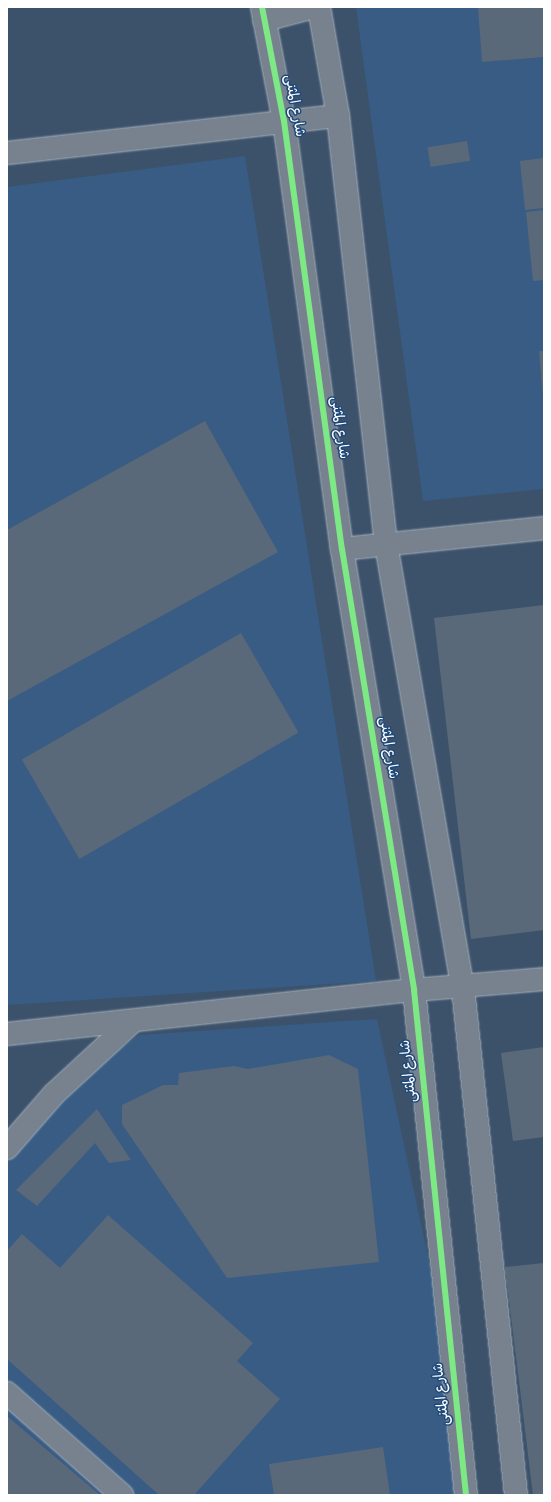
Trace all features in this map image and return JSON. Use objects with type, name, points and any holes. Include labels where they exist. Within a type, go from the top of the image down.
[{"type":"street","points":[[263,13],[314,7]]},
{"type":"street","points":[[319,7],[338,116],[386,544],[463,988],[516,1495]]},
{"type":"street","name":"شارع المثنى","points":[[263,13],[284,121],[342,549],[414,990],[466,1495]]},
{"type":"street","points":[[7,153],[338,116]]},
{"type":"street","points":[[342,549],[544,528]]},
{"type":"street","points":[[7,1034],[132,1022],[414,990],[463,988],[544,979]]},
{"type":"street","points":[[7,1148],[54,1094],[132,1022]]},
{"type":"street","points":[[7,1393],[122,1495]]},
{"type":"shaded area","points":[[356,7],[544,7],[544,489],[423,501]]},
{"type":"shaded area","points":[[245,156],[376,981],[7,1005],[7,187]]},
{"type":"shaded area","points":[[377,1019],[451,1364],[466,1495],[7,1495],[7,1148],[54,1094],[139,1035]]},
{"type":"building","points":[[478,7],[544,7],[544,57],[482,62]]},
{"type":"building","points":[[467,141],[470,161],[431,167],[427,147]]},
{"type":"building","points":[[544,158],[544,208],[525,210],[520,161]]},
{"type":"building","points":[[544,210],[544,280],[533,281],[526,212]]},
{"type":"building","points":[[539,351],[544,351],[544,396],[543,396]]},
{"type":"building","points":[[205,421],[278,552],[7,701],[7,530]]},
{"type":"building","points":[[544,605],[544,930],[471,939],[434,618]]},
{"type":"building","points":[[241,633],[298,733],[79,859],[22,760]]},
{"type":"building","points":[[544,1047],[544,1137],[513,1141],[501,1053]]},
{"type":"building","points":[[329,1055],[358,1069],[379,1262],[227,1278],[122,1124],[122,1105],[163,1085],[178,1085],[179,1073],[234,1066],[248,1069]]},
{"type":"building","points":[[97,1109],[131,1160],[109,1163],[95,1143],[37,1206],[16,1190]]},
{"type":"building","points":[[108,1215],[253,1343],[237,1361],[280,1399],[194,1495],[159,1495],[7,1359],[7,1251],[22,1234],[60,1268]]},
{"type":"building","points":[[544,1263],[544,1495],[533,1495],[505,1267]]},
{"type":"building","points":[[7,1416],[100,1495],[7,1495]]},
{"type":"building","points":[[383,1447],[390,1495],[274,1495],[269,1464]]},
{"type":"cycle path","points":[[262,7],[284,121],[342,549],[414,990],[466,1495]]}]
